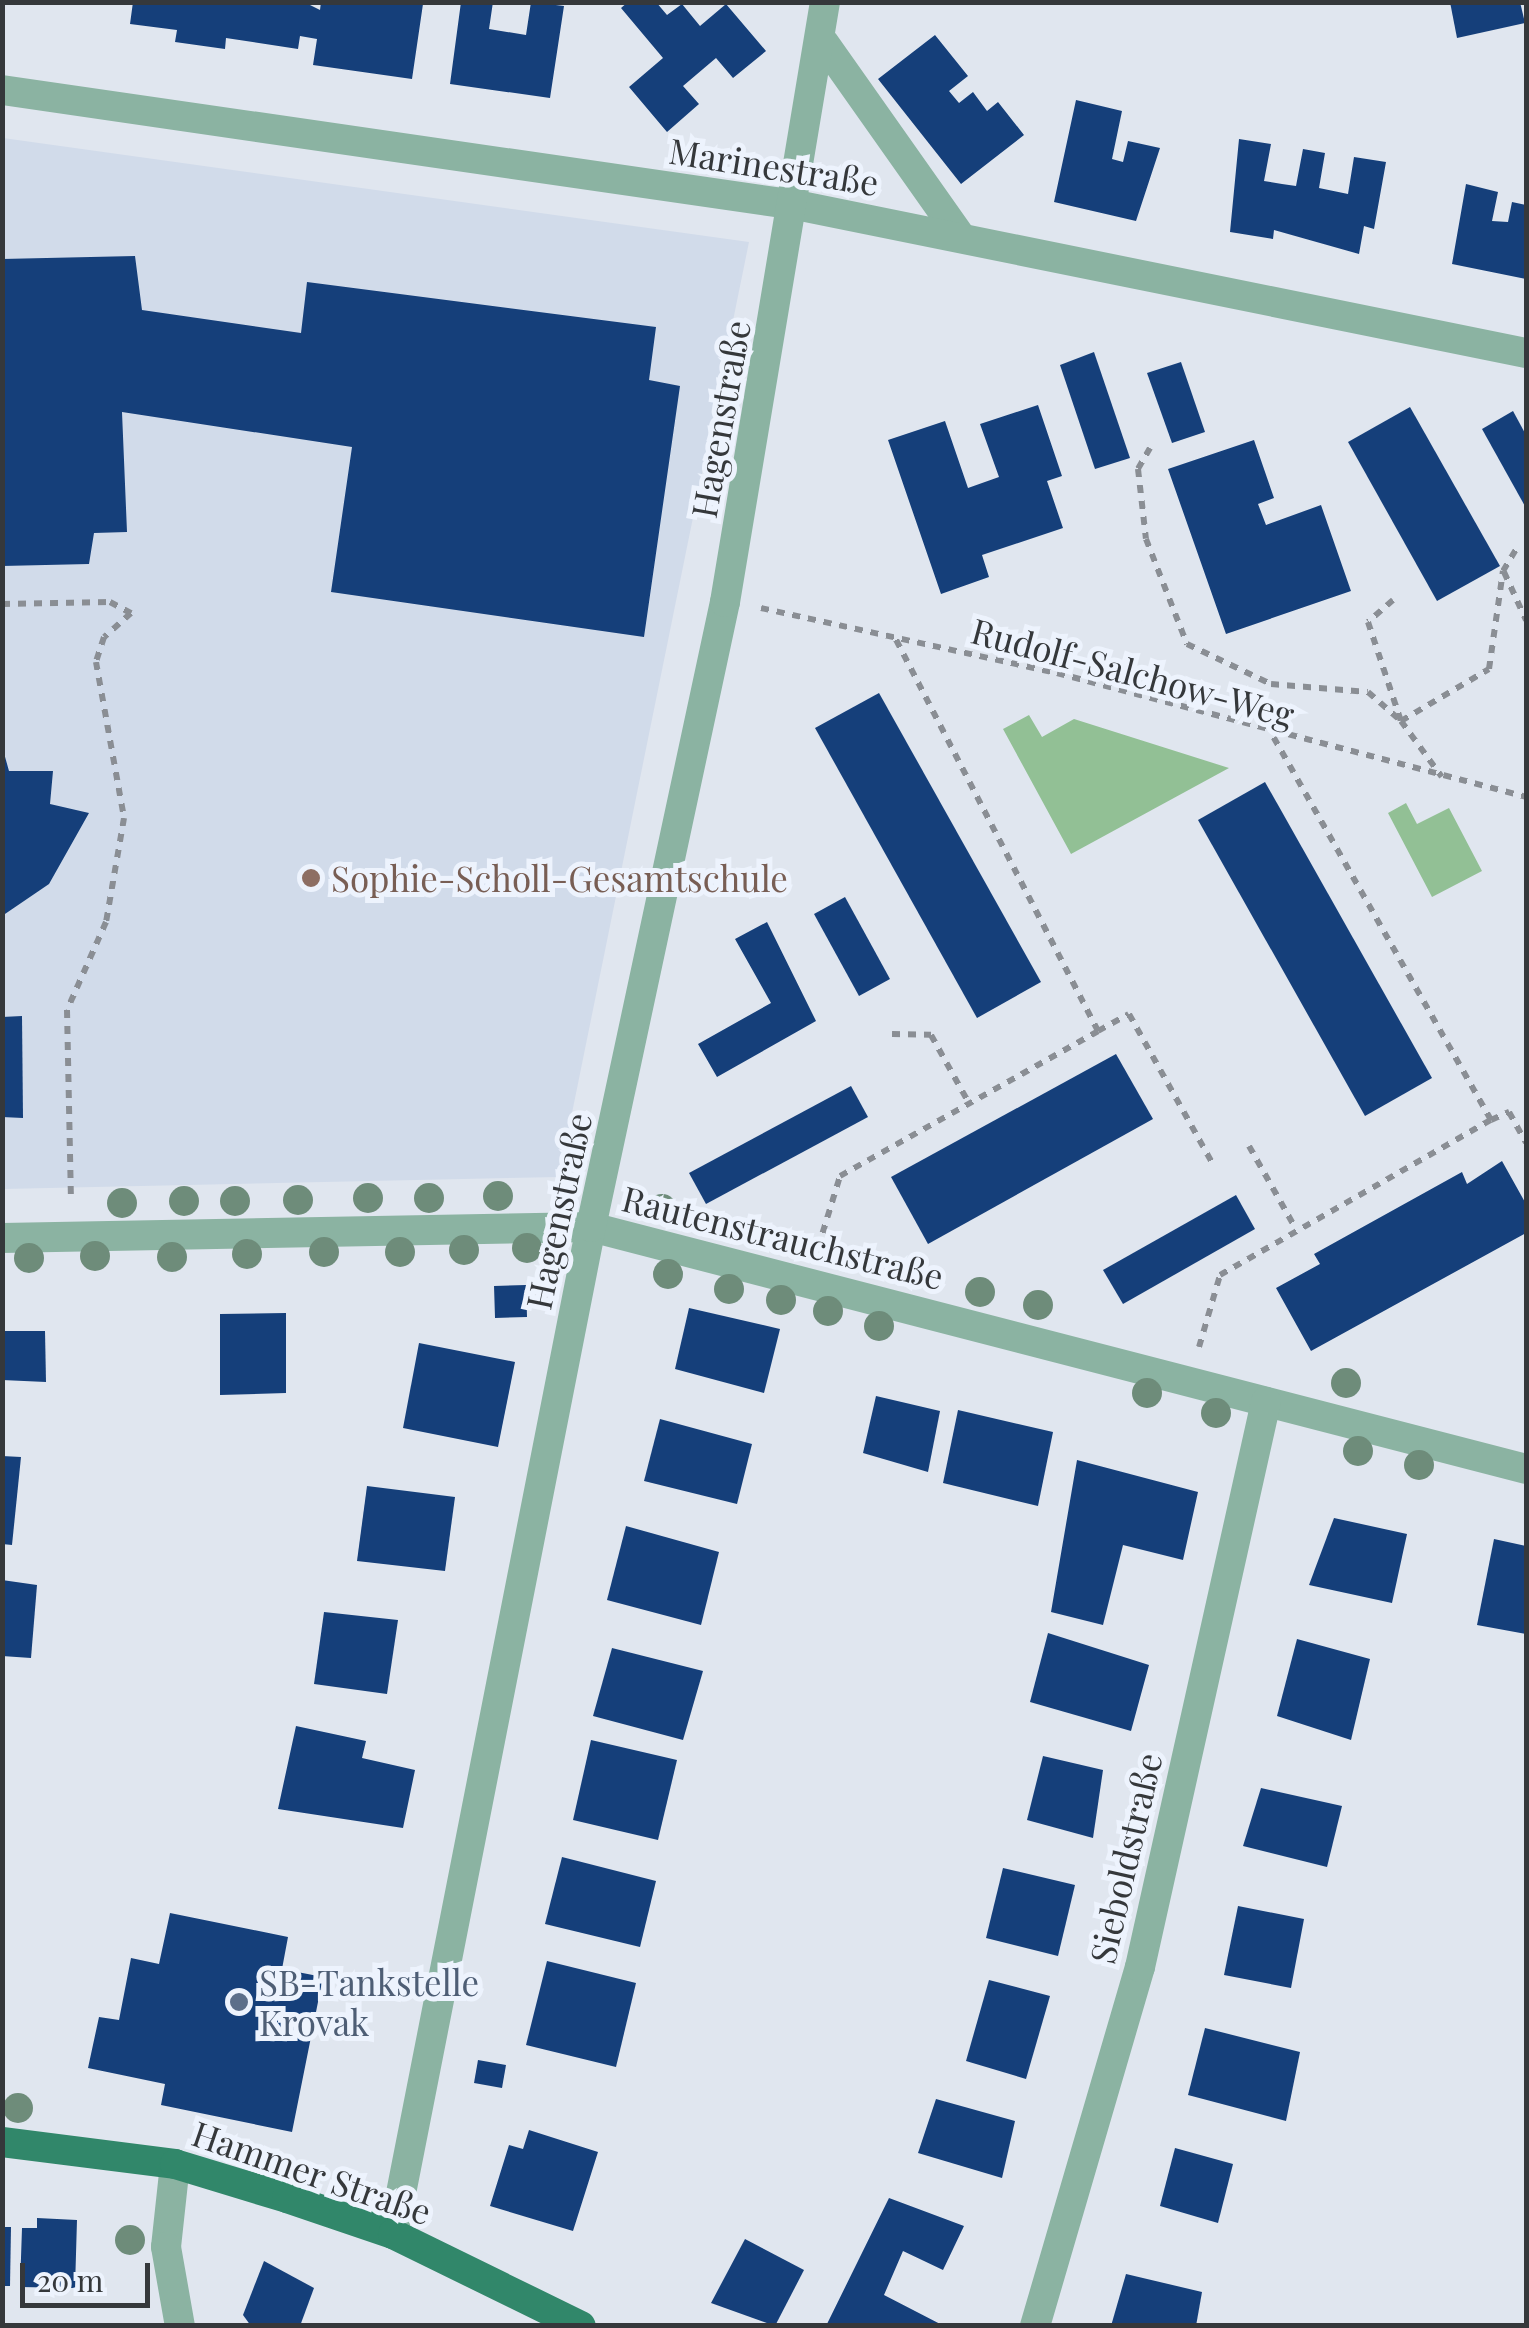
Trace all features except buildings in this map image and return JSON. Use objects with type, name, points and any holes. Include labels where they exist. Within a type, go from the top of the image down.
[{"type":"main road","name":"Hammer Straße","points":[[2,2142],[175,2164],[393,2234],[581,2326]]},
{"type":"street","name":"Hagenstraße","points":[[393,2234],[591,1228],[726,602],[824,43],[825,2]]},
{"type":"street","points":[[824,43],[962,236]]},
{"type":"street","name":"Marinestraße","points":[[2,90],[796,204],[1526,352]]},
{"type":"street","name":"Rautenstrauchstraße","points":[[2,1238],[591,1228],[810,1280],[1526,1469]]},
{"type":"street","name":"Sieboldstraße","points":[[1034,2326],[1140,1966],[1266,1402]]},
{"type":"street","points":[[175,2164],[166,2246],[180,2326]]},
{"type":"path","points":[[1150,448],[1138,469],[1146,539],[1187,644],[1271,684],[1368,692],[1401,721],[1442,777]]},
{"type":"path","points":[[1401,721],[1490,670],[1503,571],[1516,549]]},
{"type":"path","points":[[1503,571],[1526,620]]},
{"type":"path","points":[[1393,600],[1368,622],[1401,721]]},
{"type":"path","points":[[2,604],[110,602],[132,614],[104,637],[96,662],[124,818],[106,922],[67,1010],[71,1237]]},
{"type":"path","name":"Rudolf-Salchow-Weg","points":[[726,602],[896,638],[1273,736],[1526,796]]},
{"type":"path","points":[[896,638],[1098,1031]]},
{"type":"path","points":[[1273,736],[1491,1120]]},
{"type":"path","points":[[810,1280],[840,1176],[1129,1014],[1214,1166]]},
{"type":"path","points":[[892,1034],[931,1035],[970,1105]]},
{"type":"path","points":[[1188,1382],[1220,1276],[1491,1120],[1510,1112],[1526,1143]]},
{"type":"path","points":[[1248,1146],[1296,1229]]},
{"type":"shaded area","name":"Sophie-Scholl-Gesamtschule","points":[[3,138],[749,242],[559,1177],[3,1189]]},
{"type":"green space","points":[[1029,715],[1042,737],[1074,719],[1229,768],[1071,854],[1003,729]]},
{"type":"green space","points":[[1406,803],[1417,824],[1449,808],[1482,871],[1432,897],[1388,813]]},
{"type":"place","name":"Sophie-Scholl-Gesamtschule","points":[[311,878]]},
{"type":"place","name":"SB-Tankstelle Krovak","points":[[239,2002]]}]
